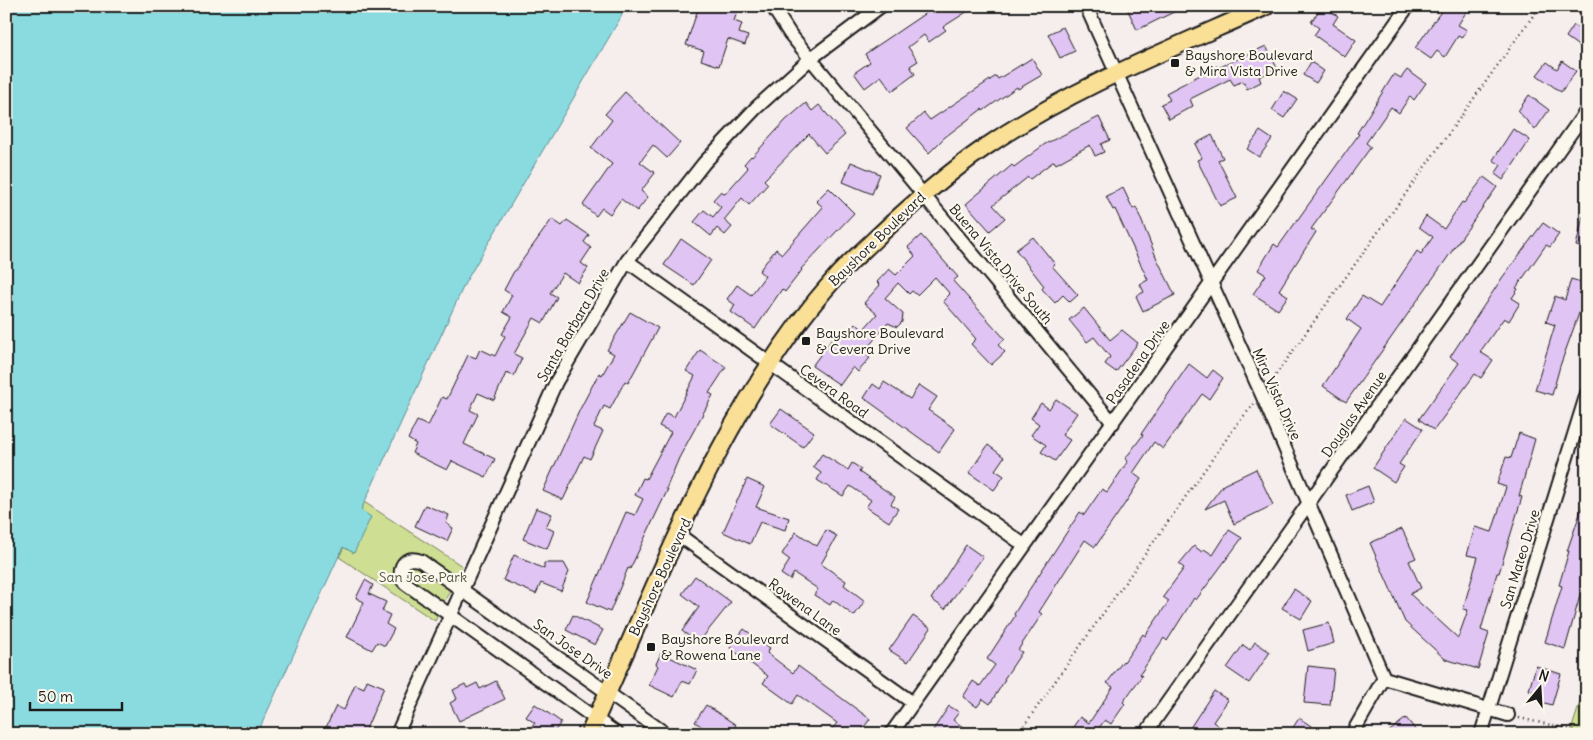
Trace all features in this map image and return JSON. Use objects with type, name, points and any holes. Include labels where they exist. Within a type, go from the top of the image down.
[{"type":"main road","name":"Bayshore Boulevard","points":[[589,734],[679,535],[731,428],[770,364],[801,320],[836,276],[924,194],[983,148],[1045,110],[1117,74],[1267,6]]},
{"type":"street","name":"Buena Vista Drive South","points":[[772,6],[790,34],[810,59],[1114,423]]},
{"type":"street","name":"Santa Barbara Drive","points":[[397,734],[556,382],[627,261],[704,163],[756,108],[810,59],[881,6]]},
{"type":"street","name":"Mira Vista Drive","points":[[1086,6],[1262,395],[1384,678]]},
{"type":"street","name":"Pasadena Drive","points":[[891,734],[1024,545],[1114,423],[1408,6]]},
{"type":"street","name":"Douglas Avenue","points":[[1145,734],[1587,110]]},
{"type":"street","name":"Cevera Road","points":[[627,261],[1024,545]]},
{"type":"street","name":"San Mateo Drive","points":[[1481,734],[1587,393]]},
{"type":"street","name":"Rowena Lane","points":[[679,535],[913,704]]},
{"type":"street","name":"San Jose Drive","points":[[450,616],[401,578],[401,567],[407,560],[413,558],[421,561],[666,734]]},
{"type":"street","points":[[450,616],[617,734]]},
{"type":"street","points":[[1353,732],[1384,678],[1508,715]]},
{"type":"path","points":[[1018,734],[1237,424],[1262,395],[1540,6]]},
{"type":"path","points":[[1508,715],[1587,733]]},
{"type":"green space","name":"San Jose Park","points":[[364,502],[462,566],[435,621],[339,557],[344,547],[354,553]]},
{"type":"green space","points":[[1587,680],[1587,734],[1570,734]]},
{"type":"water","points":[[6,6],[625,6],[621,17],[465,283],[361,510],[371,517],[354,553],[343,547],[257,734],[6,734]]},
{"type":"building","points":[[699,6],[719,6],[737,12],[734,21],[742,24],[739,33],[748,36],[745,45],[728,39],[719,66],[701,60],[704,51],[686,45]]},
{"type":"building","points":[[936,6],[976,6],[943,27],[946,30],[929,42],[924,35],[908,47],[918,61],[910,66],[915,74],[892,91],[881,76],[865,88],[854,73],[870,62],[865,54]]},
{"type":"building","points":[[1126,6],[1186,6],[1137,30]]},
{"type":"building","points":[[1322,6],[1338,16],[1333,24],[1356,40],[1345,57],[1314,35],[1319,28],[1311,22]]},
{"type":"building","points":[[1445,6],[1470,6],[1458,25],[1467,30],[1462,38],[1458,36],[1445,57],[1437,51],[1431,59],[1415,48]]},
{"type":"building","points":[[1574,25],[1587,34],[1587,52],[1566,37]]},
{"type":"building","points":[[1063,27],[1075,51],[1060,58],[1048,34]]},
{"type":"building","points":[[1266,46],[1277,68],[1259,77],[1261,82],[1247,89],[1243,81],[1234,85],[1230,79],[1190,99],[1193,106],[1169,119],[1161,104],[1170,100],[1166,93],[1217,66],[1218,68]]},
{"type":"building","points":[[1032,58],[1042,75],[1018,89],[1017,87],[983,111],[982,109],[945,137],[929,153],[907,128],[924,113],[930,120],[996,76],[998,79]]},
{"type":"building","points":[[1562,61],[1576,71],[1561,92],[1537,75],[1547,62],[1557,69]]},
{"type":"building","points":[[1311,62],[1324,71],[1316,83],[1303,75]]},
{"type":"building","points":[[1407,70],[1426,83],[1414,100],[1410,96],[1399,113],[1391,107],[1366,143],[1371,147],[1311,229],[1316,232],[1279,290],[1288,296],[1278,310],[1253,294],[1266,275],[1258,270],[1274,244],[1278,247],[1359,134],[1357,133],[1394,74],[1401,78]]},
{"type":"building","points":[[1284,91],[1297,99],[1284,118],[1272,110]]},
{"type":"building","points":[[625,92],[680,143],[667,158],[653,145],[640,162],[655,173],[641,191],[648,197],[637,211],[621,199],[610,214],[602,208],[596,216],[583,205],[612,164],[591,148],[612,120],[605,114]]},
{"type":"building","points":[[1529,95],[1549,110],[1535,130],[1518,111]]},
{"type":"building","points":[[806,103],[812,111],[819,105],[845,135],[825,153],[809,134],[764,180],[768,184],[749,205],[742,198],[724,220],[732,227],[725,235],[717,228],[711,236],[694,222],[704,210],[713,217],[721,207],[713,200],[721,191],[725,194],[748,168],[744,164],[751,156],[786,120]]},
{"type":"building","points":[[1099,117],[1110,140],[1101,144],[1104,152],[1095,156],[1090,145],[1056,164],[1054,161],[1030,179],[1028,177],[993,205],[1005,218],[990,231],[966,204],[1012,165],[1014,167],[1045,144]]},
{"type":"building","points":[[1513,129],[1530,140],[1503,180],[1495,174],[1501,165],[1493,160]]},
{"type":"building","points":[[1260,131],[1272,139],[1259,157],[1247,149]]},
{"type":"building","points":[[1212,135],[1223,158],[1218,160],[1237,198],[1220,206],[1197,160],[1202,158],[1195,144]]},
{"type":"building","points":[[851,162],[880,174],[872,194],[843,182]]},
{"type":"building","points":[[1484,177],[1497,187],[1346,402],[1323,386],[1361,329],[1347,319],[1362,296],[1380,307],[1417,251],[1421,254],[1433,237],[1419,227],[1426,216],[1444,229],[1462,202],[1464,203]]},
{"type":"building","points":[[829,188],[854,213],[801,269],[785,292],[782,289],[755,329],[731,312],[735,305],[727,299],[737,285],[751,295],[765,276],[759,271],[776,249],[782,254],[823,207],[816,201]]},
{"type":"building","points":[[1123,188],[1133,209],[1136,207],[1157,259],[1175,295],[1143,311],[1136,296],[1144,292],[1140,284],[1148,280],[1115,209],[1113,210],[1106,196]]},
{"type":"building","points":[[1583,216],[1587,216],[1587,248],[1576,246]]},
{"type":"building","points":[[552,219],[562,226],[567,220],[589,235],[584,242],[591,248],[581,263],[588,268],[578,283],[563,273],[550,293],[557,297],[543,323],[534,318],[514,354],[522,358],[514,376],[506,373],[494,400],[478,393],[470,410],[478,414],[464,444],[495,459],[486,477],[452,461],[447,470],[412,453],[416,444],[408,439],[417,421],[428,426],[442,397],[447,399],[468,355],[476,358],[480,349],[495,356],[505,336],[502,334],[512,317],[503,312],[512,295],[504,290],[513,273]]},
{"type":"building","points":[[1543,223],[1559,234],[1550,247],[1546,245],[1516,288],[1518,289],[1512,298],[1520,303],[1509,321],[1504,318],[1480,352],[1493,360],[1481,378],[1475,374],[1434,430],[1419,419],[1459,363],[1450,357],[1502,278]]},
{"type":"building","points":[[921,235],[958,277],[953,281],[1005,339],[998,345],[1005,352],[991,365],[971,344],[976,339],[943,301],[950,294],[935,277],[917,295],[912,291],[909,294],[898,283],[885,298],[903,314],[902,322],[897,327],[888,323],[863,353],[870,358],[858,372],[853,367],[840,385],[812,366],[838,331],[844,336],[856,323],[863,330],[877,314],[864,303],[880,285],[877,282],[889,269],[896,275],[915,256],[908,247]]},
{"type":"building","points":[[1033,237],[1055,264],[1052,266],[1078,295],[1070,302],[1063,295],[1055,303],[1042,289],[1044,286],[1016,250]]},
{"type":"building","points":[[681,239],[711,260],[694,285],[664,265]]},
{"type":"building","points":[[1571,279],[1587,284],[1580,305],[1582,305],[1560,366],[1552,395],[1535,390],[1555,325],[1546,322],[1555,296],[1565,300]]},
{"type":"building","points":[[1084,308],[1110,340],[1122,330],[1138,343],[1116,372],[1105,364],[1110,357],[1094,337],[1087,342],[1069,320]]},
{"type":"building","points":[[630,312],[658,328],[628,383],[625,381],[610,409],[604,406],[594,427],[603,431],[590,459],[584,456],[563,500],[543,491],[580,409],[599,373],[602,375],[614,354],[607,350]]},
{"type":"building","points":[[700,350],[726,367],[709,393],[713,395],[679,458],[666,489],[668,489],[630,569],[628,568],[610,612],[587,602],[626,512],[635,515],[643,499],[635,495],[643,478],[646,479],[671,432],[659,426],[666,413],[674,417],[695,376],[686,371]]},
{"type":"building","points":[[1189,364],[1207,378],[1213,370],[1223,378],[1209,399],[1202,394],[1163,449],[1154,442],[1133,473],[1141,479],[1120,511],[1095,547],[1085,540],[1039,612],[1042,614],[1018,650],[1022,652],[990,704],[983,699],[977,707],[963,697],[973,681],[980,686],[995,665],[987,659],[1015,616],[1014,614],[1080,512],[1084,515],[1102,489],[1107,492],[1128,461],[1125,459],[1143,435],[1141,434]]},
{"type":"building","points":[[884,382],[910,399],[919,385],[937,397],[928,410],[955,429],[939,452],[864,398],[873,384],[880,389]]},
{"type":"building","points":[[1056,399],[1077,413],[1062,435],[1070,440],[1055,461],[1041,452],[1046,445],[1031,435],[1039,424],[1031,418],[1041,403],[1049,409]]},
{"type":"building","points":[[781,409],[814,432],[803,447],[770,424]]},
{"type":"building","points":[[1406,418],[1423,429],[1399,464],[1404,467],[1394,482],[1373,468]]},
{"type":"building","points":[[1519,433],[1535,439],[1519,496],[1522,497],[1499,573],[1497,573],[1481,630],[1489,633],[1478,669],[1445,659],[1405,622],[1370,543],[1402,529],[1416,558],[1409,561],[1421,588],[1410,594],[1458,638],[1468,610],[1463,609],[1478,557],[1467,555],[1475,527],[1492,532],[1506,487],[1497,484],[1506,457],[1511,458]]},
{"type":"building","points":[[988,445],[1004,457],[995,470],[1004,476],[994,490],[969,473]]},
{"type":"building","points":[[822,454],[848,470],[852,463],[861,469],[859,472],[895,497],[891,504],[898,509],[889,522],[866,507],[871,500],[850,486],[843,496],[817,480],[821,473],[813,467]]},
{"type":"building","points":[[1256,469],[1273,505],[1234,524],[1224,500],[1205,509],[1223,485]]},
{"type":"building","points":[[747,479],[765,487],[756,507],[789,518],[785,530],[760,522],[750,544],[723,532]]},
{"type":"building","points":[[1368,486],[1374,502],[1352,511],[1346,495]]},
{"type":"building","points":[[1585,499],[1587,499],[1587,571],[1565,649],[1545,642],[1562,586],[1559,585],[1569,551],[1567,551]]},
{"type":"building","points":[[425,505],[449,515],[446,523],[453,528],[447,541],[415,526]]},
{"type":"building","points":[[536,508],[552,514],[546,527],[554,531],[547,549],[523,539]]},
{"type":"building","points":[[826,530],[837,536],[821,564],[846,581],[844,585],[865,601],[854,616],[833,600],[830,605],[814,595],[818,589],[794,573],[790,580],[781,574],[790,560],[782,554],[796,532],[817,546]]},
{"type":"building","points":[[1229,530],[1242,538],[1196,600],[1194,598],[1167,641],[1164,638],[1140,674],[1142,676],[1123,702],[1125,704],[1111,724],[1105,720],[1098,729],[1105,734],[1068,734],[1080,717],[1089,723],[1113,687],[1107,683],[1143,634],[1145,636],[1169,601],[1163,597],[1184,568],[1179,564],[1194,546],[1202,552],[1204,549],[1213,555]]},
{"type":"building","points":[[966,545],[983,557],[945,609],[931,599]]},
{"type":"building","points":[[514,555],[544,569],[544,563],[564,563],[569,572],[561,591],[541,583],[536,594],[503,580]]},
{"type":"building","points":[[695,576],[731,602],[698,643],[682,631],[699,607],[682,594]]},
{"type":"building","points":[[365,580],[373,585],[369,594],[386,602],[382,611],[390,615],[386,624],[394,629],[385,646],[377,642],[372,650],[347,637],[364,602],[356,598]]},
{"type":"building","points":[[1294,589],[1312,601],[1301,619],[1282,608]]},
{"type":"building","points":[[573,615],[603,630],[595,645],[566,630]]},
{"type":"building","points":[[913,616],[931,628],[908,662],[889,650]]},
{"type":"building","points":[[1329,623],[1334,643],[1308,651],[1303,630]]},
{"type":"building","points":[[744,629],[770,648],[767,653],[793,673],[798,666],[870,719],[859,734],[828,734],[837,723],[798,695],[792,704],[763,683],[768,676],[730,648]]},
{"type":"building","points":[[1255,642],[1270,652],[1249,683],[1227,668],[1243,645],[1250,650]]},
{"type":"building","points":[[661,653],[697,670],[690,684],[682,681],[674,697],[649,685],[658,666],[656,664]]},
{"type":"building","points":[[1308,666],[1334,669],[1330,705],[1304,703]]},
{"type":"building","points":[[1536,666],[1561,674],[1552,705],[1535,700],[1538,693],[1529,690]]},
{"type":"building","points":[[367,680],[384,687],[364,734],[323,734],[336,706],[344,710],[355,684],[364,688]]},
{"type":"building","points":[[496,681],[505,699],[459,721],[450,703],[457,699],[453,690],[465,684],[467,688],[477,683],[480,689]]},
{"type":"building","points":[[1214,691],[1228,700],[1213,722],[1220,727],[1215,734],[1186,734]]},
{"type":"building","points":[[535,704],[561,722],[553,734],[537,734],[530,729],[535,723],[526,717]]},
{"type":"building","points":[[706,705],[736,725],[730,734],[713,734],[695,722]]},
{"type":"building","points":[[949,706],[959,712],[953,720],[963,727],[958,734],[938,734],[933,730]]},
{"type":"building","points":[[1299,718],[1323,734],[1289,734]]},
{"type":"building","points":[[1406,718],[1419,734],[1386,734]]},
{"type":"place","name":"Bayshore Boulevard & Mira Vista Drive","points":[[1175,63]]},
{"type":"place","name":"Bayshore Boulevard & Cevera Drive","points":[[806,341]]},
{"type":"place","name":"Bayshore Boulevard & Rowena Lane","points":[[651,647]]}]
